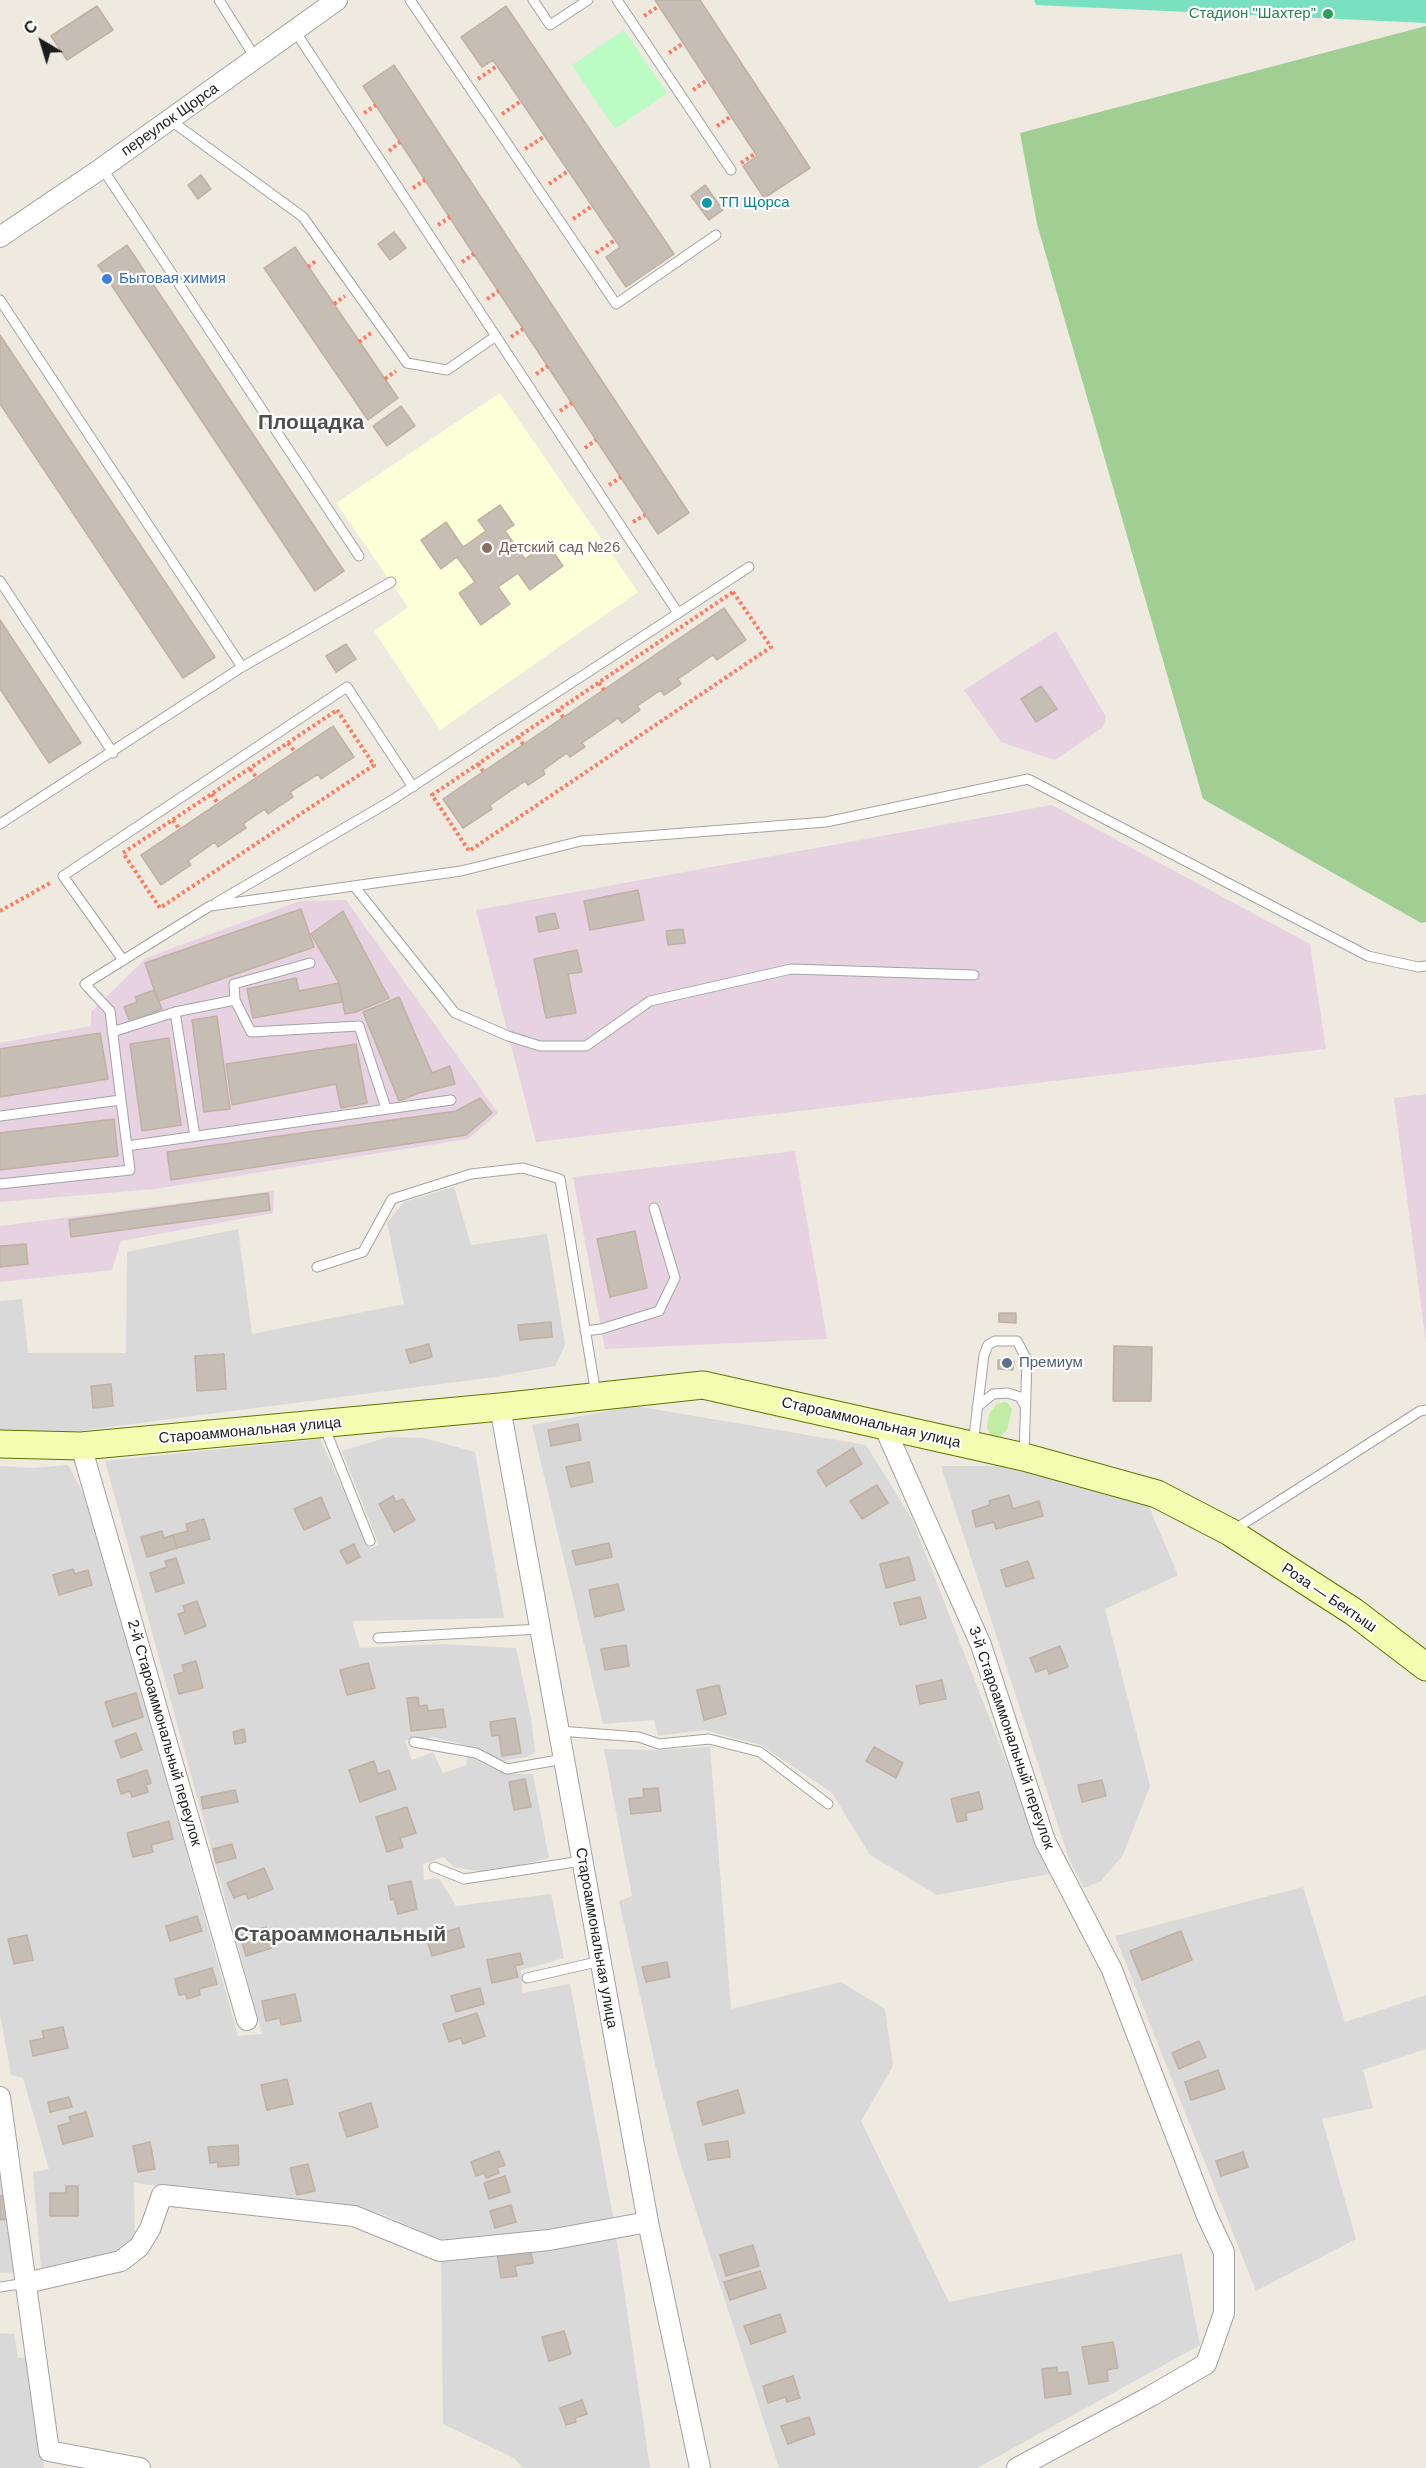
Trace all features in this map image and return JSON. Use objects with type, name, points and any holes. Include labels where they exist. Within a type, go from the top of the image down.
[{"type":"street","name":"переулок Щорса","points":[[0,237],[102,168],[338,0]]},
{"type":"street","name":"Староаммональная улица","points":[[0,1444],[81,1446],[500,1407],[703,1385],[1024,1457],[1156,1494],[1230,1532]]},
{"type":"street","name":"Староаммональная улица","points":[[500,1407],[648,2222],[700,2468]]},
{"type":"street","name":"3-й Староаммональный переулок","points":[[884,1426],[981,1645],[1045,1841],[1112,1970],[1207,2216],[1224,2252],[1224,2313],[1206,2364],[1017,2468]]},
{"type":"street","name":"2-й Староаммональный переулок","points":[[81,1446],[247,2020]]},
{"type":"street","name":"Роза — Бектыш","points":[[1230,1532],[1354,1612],[1426,1667]]},
{"type":"street","points":[[0,2097],[50,2459],[140,2468]]},
{"type":"street","points":[[26,2283],[121,2261],[138,2247],[144,2238],[162,2195],[354,2216],[440,2251],[549,2240],[648,2222]]},
{"type":"lane","points":[[219,0],[256,59]]},
{"type":"lane","points":[[410,0],[616,304],[716,234]]},
{"type":"lane","points":[[533,0],[550,25],[588,0]]},
{"type":"lane","points":[[617,0],[731,170]]},
{"type":"lane","points":[[295,31],[678,613]]},
{"type":"lane","points":[[170,120],[303,217],[407,363],[447,370],[496,336]]},
{"type":"lane","points":[[102,168],[359,556]]},
{"type":"lane","points":[[0,300],[242,668]]},
{"type":"lane","points":[[0,1184],[130,1170],[110,1011],[85,984],[210,906],[413,787],[749,567]]},
{"type":"lane","points":[[0,581],[113,753]]},
{"type":"lane","points":[[0,824],[242,668],[391,582]]},
{"type":"lane","points":[[123,960],[63,876],[346,687],[413,787]]},
{"type":"lane","points":[[210,906],[461,871],[581,841],[826,822],[1028,779],[1368,956],[1418,967],[1426,966]]},
{"type":"lane","points":[[354,886],[455,1013],[508,1036],[540,1046],[586,1046],[651,1001],[791,969],[974,975]]},
{"type":"lane","points":[[310,963],[234,984],[235,1000],[251,1032],[359,1026],[386,1108]]},
{"type":"lane","points":[[112,1032],[175,1012],[235,1000]]},
{"type":"lane","points":[[175,1012],[195,1136]]},
{"type":"lane","points":[[0,1116],[121,1100]]},
{"type":"lane","points":[[127,1146],[451,1100]]},
{"type":"lane","points":[[317,1267],[363,1252],[393,1199],[471,1174],[523,1168],[560,1179],[596,1397]]},
{"type":"lane","points":[[585,1331],[601,1329],[659,1311],[675,1278],[654,1208]]},
{"type":"lane","points":[[972,1446],[984,1355],[988,1345],[1006,1340],[1017,1341],[1028,1360],[1024,1457]]},
{"type":"lane","points":[[977,1407],[993,1394],[1008,1393],[1020,1397],[1026,1409]]},
{"type":"lane","points":[[1230,1532],[1426,1410]]},
{"type":"lane","points":[[323,1424],[370,1541]]},
{"type":"lane","points":[[378,1638],[540,1629]]},
{"type":"lane","points":[[559,1731],[639,1737],[659,1744],[709,1739],[760,1752],[828,1804]]},
{"type":"lane","points":[[414,1742],[476,1753],[507,1769],[564,1759]]},
{"type":"lane","points":[[434,1867],[464,1879],[582,1861]]},
{"type":"lane","points":[[527,1977],[601,1961]]},
{"type":"lane","points":[[0,2287],[26,2283]]},
{"type":"path","points":[[468,86],[497,66]]},
{"type":"path","points":[[492,121],[521,101]]},
{"type":"path","points":[[516,156],[544,136]]},
{"type":"path","points":[[539,190],[568,171]]},
{"type":"path","points":[[563,225],[592,206]]},
{"type":"path","points":[[586,260],[615,240]]},
{"type":"path","points":[[734,592],[771,647],[470,851],[432,795],[679,628],[734,592]]},
{"type":"path","points":[[679,628],[684,635]]},
{"type":"path","points":[[639,656],[644,662]]},
{"type":"path","points":[[599,682],[604,690]]},
{"type":"path","points":[[337,710],[374,765],[160,908],[123,853],[250,769],[337,710]]},
{"type":"path","points":[[558,710],[563,717]]},
{"type":"path","points":[[518,737],[523,744]]},
{"type":"path","points":[[288,743],[295,752]]},
{"type":"path","points":[[478,764],[483,771]]},
{"type":"path","points":[[250,769],[256,778]]},
{"type":"path","points":[[212,794],[218,804]]},
{"type":"path","points":[[173,820],[180,830]]},
{"type":"path","points":[[0,911],[63,876]]},
{"type":"shaded area","name":"Детский сад №26","points":[[500,393],[638,592],[440,730],[374,631],[408,607],[336,503]]},
{"type":"shaded area","points":[[1056,631],[1106,717],[1103,727],[1055,760],[1001,742],[964,690]]},
{"type":"shaded area","points":[[1052,805],[1310,944],[1326,1049],[536,1142],[476,910]]},
{"type":"shaded area","points":[[346,900],[498,1113],[468,1139],[155,1189],[0,1202],[0,1043],[91,1026],[91,1012],[146,958],[300,901]]},
{"type":"shaded area","points":[[1426,1094],[1426,1344],[1394,1098]]},
{"type":"shaded area","points":[[795,1151],[827,1339],[605,1349],[573,1177]]},
{"type":"shaded area","points":[[454,1187],[471,1245],[547,1234],[565,1345],[555,1366],[495,1377],[55,1434],[0,1430],[0,1301],[22,1299],[28,1353],[126,1353],[127,1252],[238,1229],[252,1334],[404,1304],[387,1223],[404,1202]]},
{"type":"shaded area","points":[[274,1191],[273,1213],[121,1241],[112,1270],[0,1282],[0,1226]]},
{"type":"shaded area","points":[[635,1406],[866,1445],[912,1519],[1050,1874],[937,1895],[870,1855],[832,1793],[761,1745],[704,1730],[658,1736],[654,1720],[603,1724],[532,1425]]},
{"type":"shaded area","points":[[388,1437],[424,1438],[475,1452],[504,1618],[352,1621],[360,1648],[441,1644],[516,1648],[531,1718],[535,1752],[527,1757],[502,1761],[472,1747],[433,1737],[425,1739],[414,1737],[405,1741],[412,1760],[433,1752],[443,1773],[466,1765],[468,1756],[507,1774],[533,1774],[549,1858],[505,1869],[478,1871],[454,1867],[443,1857],[423,1864],[424,1880],[439,1878],[456,1906],[551,1894],[564,1958],[521,1970],[522,1993],[570,1984],[614,2222],[449,2244],[380,2213],[134,2183],[135,2241],[110,2257],[41,2268],[33,2172],[49,2169],[23,2078],[11,2075],[0,2014],[0,1466],[33,1468],[68,1465],[89,1504],[238,2036],[262,2034],[105,1461],[320,1439],[370,1549],[379,1545],[342,1451]]},
{"type":"shaded area","points":[[941,1466],[1007,1466],[1149,1507],[1178,1575],[1105,1609],[1150,1786],[1123,1855],[1101,1881],[1084,1888],[1069,1859]]},
{"type":"shaded area","points":[[710,1747],[731,2009],[841,1982],[885,2009],[893,2066],[861,2121],[949,2302],[1182,2253],[1200,2345],[977,2468],[779,2468],[678,2155],[656,2068],[619,1901],[632,1896],[604,1749],[660,1750]]},
{"type":"shaded area","points":[[1303,1887],[1345,2022],[1426,1995],[1426,2049],[1363,2070],[1373,2108],[1322,2119],[1356,2239],[1256,2291],[1115,1936]]},
{"type":"shaded area","points":[[0,2159],[19,2272],[0,2273]]},
{"type":"shaded area","points":[[616,2235],[650,2468],[523,2468],[514,2458],[443,2424],[441,2256]]},
{"type":"shaded area","points":[[0,2333],[14,2334],[18,2358],[30,2357],[44,2468],[0,2468]]},
{"type":"green space","name":"Стадион \"Шахтер\"","points":[[1034,0],[1426,0],[1426,23],[1036,5]]},
{"type":"green space","points":[[1426,26],[1426,922],[1421,923],[1203,799],[1037,224],[1020,133]]},
{"type":"green space","points":[[624,30],[667,93],[615,129],[572,65]]},
{"type":"green space","points":[[1005,1402],[1012,1409],[1007,1430],[1002,1435],[993,1437],[987,1427],[989,1414],[997,1404]]},
{"type":"building","points":[[655,0],[700,0],[810,168],[764,198],[743,166],[757,156]]},
{"type":"building","points":[[97,6],[113,30],[67,60],[51,36]]},
{"type":"building","points":[[506,6],[674,254],[626,287],[606,257],[620,247],[493,60],[482,67],[461,37]]},
{"type":"building","points":[[394,65],[689,513],[658,534],[363,86]]},
{"type":"building","points":[[201,175],[211,189],[198,199],[188,185]]},
{"type":"building","name":"ТП Щорса","points":[[705,185],[723,210],[709,220],[691,196]]},
{"type":"building","points":[[394,232],[406,248],[390,260],[378,244]]},
{"type":"building","points":[[127,245],[344,571],[315,591],[98,265]]},
{"type":"building","points":[[295,247],[398,398],[368,420],[264,268]]},
{"type":"building","points":[[0,335],[215,657],[183,678],[0,404]]},
{"type":"building","points":[[401,406],[415,426],[387,446],[373,426]]},
{"type":"building","points":[[500,505],[514,525],[505,531],[525,559],[547,543],[563,566],[530,590],[518,573],[498,587],[510,604],[481,625],[459,593],[475,582],[457,557],[441,569],[421,540],[446,522],[463,547],[486,531],[478,520]]},
{"type":"building","points":[[724,608],[746,640],[717,660],[713,655],[678,679],[681,684],[664,695],[661,690],[637,706],[640,710],[622,723],[618,718],[582,743],[585,747],[570,757],[567,753],[543,770],[545,774],[528,785],[525,781],[490,805],[492,809],[463,828],[443,799]]},
{"type":"building","points":[[0,620],[81,743],[49,763],[0,689]]},
{"type":"building","points":[[346,644],[356,659],[336,672],[326,656]]},
{"type":"building","points":[[1041,686],[1057,709],[1036,722],[1021,699]]},
{"type":"building","points":[[333,726],[354,757],[321,779],[318,774],[290,792],[293,797],[268,814],[265,809],[243,824],[246,828],[218,847],[215,842],[188,861],[191,865],[161,885],[141,855]]},
{"type":"building","points":[[638,890],[644,920],[590,930],[584,901]]},
{"type":"building","points":[[301,909],[314,947],[158,1001],[145,963]]},
{"type":"building","points":[[343,911],[389,998],[356,1012],[345,1014],[339,983],[311,934]]},
{"type":"building","points":[[555,913],[559,928],[539,932],[536,917]]},
{"type":"building","points":[[683,929],[685,943],[668,945],[666,931]]},
{"type":"building","points":[[577,950],[582,972],[568,974],[576,1013],[546,1018],[534,959]]},
{"type":"building","points":[[296,978],[299,991],[339,983],[342,1002],[253,1018],[247,989]]},
{"type":"building","points":[[154,990],[162,1009],[130,1022],[124,1007],[137,1002],[135,997]]},
{"type":"building","points":[[399,997],[432,1073],[450,1066],[455,1084],[419,1093],[399,1101],[363,1012]]},
{"type":"building","points":[[217,1016],[230,1109],[204,1112],[192,1020]]},
{"type":"building","points":[[100,1033],[108,1079],[0,1097],[0,1049]]},
{"type":"building","points":[[169,1038],[181,1125],[142,1131],[130,1044]]},
{"type":"building","points":[[356,1044],[367,1103],[341,1108],[336,1084],[232,1105],[226,1064]]},
{"type":"building","points":[[480,1098],[492,1113],[466,1135],[171,1180],[167,1152],[456,1111]]},
{"type":"building","points":[[114,1119],[118,1156],[0,1170],[0,1133]]},
{"type":"building","points":[[268,1193],[270,1210],[71,1237],[69,1220]]},
{"type":"building","points":[[635,1231],[647,1288],[610,1297],[597,1239]]},
{"type":"building","points":[[26,1244],[28,1264],[0,1267],[0,1246]]},
{"type":"building","points":[[999,1313],[1016,1313],[1016,1323],[999,1322]]},
{"type":"building","points":[[551,1322],[552,1337],[520,1340],[518,1325]]},
{"type":"building","points":[[429,1344],[432,1357],[410,1363],[406,1350]]},
{"type":"building","points":[[1114,1346],[1152,1347],[1151,1401],[1113,1401]]},
{"type":"building","points":[[224,1354],[226,1389],[197,1391],[195,1356]]},
{"type":"building","points":[[998,1360],[1014,1361],[1013,1370],[998,1369]]},
{"type":"building","points":[[111,1384],[113,1406],[93,1408],[91,1386]]},
{"type":"building","points":[[578,1424],[581,1440],[551,1446],[548,1430]]},
{"type":"building","points":[[853,1448],[862,1464],[826,1486],[817,1471]]},
{"type":"building","points":[[589,1462],[593,1482],[571,1487],[566,1467]]},
{"type":"building","points":[[877,1485],[888,1503],[862,1519],[850,1501]]},
{"type":"building","points":[[1009,1495],[1013,1509],[1039,1501],[1043,1516],[996,1529],[994,1522],[976,1527],[972,1511],[990,1505],[989,1501]]},
{"type":"building","points":[[393,1496],[396,1502],[403,1499],[415,1520],[394,1532],[379,1504]]},
{"type":"building","points":[[321,1497],[330,1518],[304,1530],[294,1509]]},
{"type":"building","points":[[204,1519],[210,1539],[177,1548],[173,1535],[188,1531],[186,1524]]},
{"type":"building","points":[[162,1531],[164,1538],[173,1535],[177,1548],[147,1557],[141,1537]]},
{"type":"building","points":[[609,1543],[612,1557],[576,1565],[572,1551]]},
{"type":"building","points":[[354,1544],[360,1557],[347,1564],[340,1551]]},
{"type":"building","points":[[909,1557],[915,1580],[886,1588],[880,1564]]},
{"type":"building","points":[[176,1558],[184,1583],[156,1592],[150,1573],[167,1567],[165,1561]]},
{"type":"building","points":[[1028,1561],[1034,1578],[1006,1587],[1001,1570]]},
{"type":"building","points":[[73,1569],[75,1574],[88,1570],[92,1585],[59,1595],[53,1575]]},
{"type":"building","points":[[618,1584],[624,1610],[595,1617],[589,1590]]},
{"type":"building","points":[[920,1597],[926,1618],[900,1625],[894,1603]]},
{"type":"building","points":[[197,1601],[206,1626],[185,1634],[178,1614],[185,1612],[183,1606]]},
{"type":"building","points":[[626,1645],[629,1666],[605,1670],[601,1649]]},
{"type":"building","points":[[1060,1646],[1068,1667],[1049,1674],[1047,1668],[1036,1672],[1030,1658]]},
{"type":"building","points":[[196,1661],[203,1688],[179,1694],[174,1675],[184,1672],[182,1665]]},
{"type":"building","points":[[368,1663],[375,1688],[347,1695],[340,1670]]},
{"type":"building","points":[[942,1680],[946,1699],[920,1704],[916,1686]]},
{"type":"building","points":[[719,1685],[726,1714],[704,1720],[697,1690]]},
{"type":"building","points":[[136,1693],[143,1717],[113,1727],[105,1702]]},
{"type":"building","points":[[418,1697],[419,1706],[427,1705],[428,1711],[443,1709],[446,1727],[411,1731],[407,1698]]},
{"type":"building","points":[[515,1718],[521,1753],[502,1756],[499,1735],[492,1736],[490,1722]]},
{"type":"building","points":[[244,1729],[246,1742],[235,1744],[233,1732]]},
{"type":"building","points":[[136,1733],[142,1750],[121,1758],[115,1741]]},
{"type":"building","points":[[874,1747],[903,1763],[896,1778],[866,1761]]},
{"type":"building","points":[[374,1761],[378,1774],[389,1770],[396,1789],[360,1802],[349,1770]]},
{"type":"building","points":[[147,1770],[151,1783],[146,1785],[148,1792],[132,1797],[130,1791],[121,1794],[117,1780]]},
{"type":"building","points":[[525,1779],[531,1807],[514,1810],[509,1782]]},
{"type":"building","points":[[1102,1780],[1106,1796],[1082,1802],[1078,1785]]},
{"type":"building","points":[[658,1788],[661,1811],[631,1814],[629,1799],[644,1797],[643,1789]]},
{"type":"building","points":[[235,1790],[238,1802],[203,1809],[201,1797]]},
{"type":"building","points":[[979,1792],[983,1809],[966,1813],[967,1820],[957,1822],[951,1799]]},
{"type":"building","points":[[407,1807],[416,1833],[400,1838],[403,1847],[387,1852],[376,1817]]},
{"type":"building","points":[[169,1821],[173,1839],[151,1845],[153,1852],[133,1857],[127,1833]]},
{"type":"building","points":[[232,1844],[236,1858],[216,1863],[213,1849]]},
{"type":"building","points":[[264,1868],[273,1889],[248,1899],[246,1893],[234,1898],[227,1883]]},
{"type":"building","points":[[411,1881],[417,1909],[398,1914],[394,1899],[391,1900],[388,1886]]},
{"type":"building","points":[[197,1916],[202,1931],[170,1941],[166,1926]]},
{"type":"building","points":[[266,1927],[272,1948],[246,1956],[240,1935]]},
{"type":"building","points":[[459,1928],[464,1947],[432,1956],[426,1937]]},
{"type":"building","points":[[1181,1931],[1192,1960],[1142,1980],[1130,1951]]},
{"type":"building","points":[[27,1935],[33,1960],[14,1964],[8,1939]]},
{"type":"building","points":[[520,1953],[523,1964],[515,1966],[518,1977],[492,1983],[487,1960]]},
{"type":"building","points":[[667,1962],[670,1977],[646,1982],[642,1967]]},
{"type":"building","points":[[212,1968],[217,1984],[199,1989],[200,1995],[187,1999],[186,1994],[179,1995],[175,1979]]},
{"type":"building","points":[[480,1988],[484,2004],[456,2012],[451,1996]]},
{"type":"building","points":[[295,1994],[301,2021],[281,2025],[280,2018],[266,2021],[262,2001]]},
{"type":"building","points":[[477,2013],[485,2036],[463,2044],[461,2038],[449,2042],[443,2024]]},
{"type":"building","points":[[63,2027],[68,2048],[33,2056],[30,2041],[44,2038],[42,2031]]},
{"type":"building","points":[[1199,2041],[1206,2057],[1179,2069],[1172,2053]]},
{"type":"building","points":[[1218,2070],[1225,2089],[1191,2100],[1185,2082]]},
{"type":"building","points":[[287,2079],[293,2104],[267,2110],[261,2085]]},
{"type":"building","points":[[738,2090],[744,2113],[703,2125],[697,2102]]},
{"type":"building","points":[[69,2097],[72,2107],[50,2112],[48,2102]]},
{"type":"building","points":[[371,2103],[378,2127],[347,2137],[339,2113]]},
{"type":"building","points":[[86,2112],[93,2136],[63,2144],[58,2126],[71,2122],[69,2117]]},
{"type":"building","points":[[728,2141],[730,2157],[708,2160],[705,2144]]},
{"type":"building","points":[[150,2142],[155,2169],[138,2172],[133,2146]]},
{"type":"building","points":[[238,2145],[239,2165],[218,2167],[218,2162],[210,2163],[208,2147]]},
{"type":"building","points":[[499,2151],[505,2165],[497,2168],[499,2173],[486,2178],[484,2173],[476,2176],[471,2162]]},
{"type":"building","points":[[1243,2152],[1248,2167],[1221,2176],[1216,2161]]},
{"type":"building","points":[[308,2164],[315,2191],[297,2195],[290,2168]]},
{"type":"building","points":[[505,2176],[510,2192],[489,2199],[484,2183]]},
{"type":"building","points":[[66,2186],[78,2186],[78,2216],[50,2216],[50,2193],[66,2193]]},
{"type":"building","points":[[4,2195],[7,2219],[0,2220],[0,2196]]},
{"type":"building","points":[[511,2205],[516,2222],[495,2228],[490,2211]]},
{"type":"building","points":[[753,2245],[759,2266],[726,2276],[720,2255]]},
{"type":"building","points":[[530,2247],[533,2263],[515,2266],[517,2276],[501,2278],[497,2252]]},
{"type":"building","points":[[760,2271],[766,2288],[730,2300],[724,2282]]},
{"type":"building","points":[[780,2314],[786,2332],[751,2344],[744,2326]]},
{"type":"building","points":[[564,2331],[571,2354],[549,2361],[542,2337]]},
{"type":"building","points":[[1113,2342],[1118,2368],[1107,2370],[1108,2381],[1089,2384],[1082,2347]]},
{"type":"building","points":[[1057,2367],[1057,2373],[1068,2372],[1071,2394],[1045,2398],[1042,2369]]},
{"type":"building","points":[[793,2376],[800,2398],[787,2402],[785,2397],[768,2403],[763,2386]]},
{"type":"building","points":[[582,2400],[587,2414],[575,2418],[576,2422],[566,2425],[560,2408]]},
{"type":"building","points":[[809,2417],[815,2434],[788,2444],[781,2426]]},
{"type":"place","name":"Стадион \"Шахтер\"","points":[[1328,14]]},
{"type":"place","name":"ТП Щорса","points":[[707,203]]},
{"type":"place","name":"Бытовая химия","points":[[107,279]]},
{"type":"place","name":"Детский сад №26","points":[[487,548]]},
{"type":"place","name":"Премиум","points":[[1007,1363]]},
{"type":"district","name":"Площадка","points":[[311,423]]},
{"type":"district","name":"Староаммональный","points":[[340,1935]]}]
